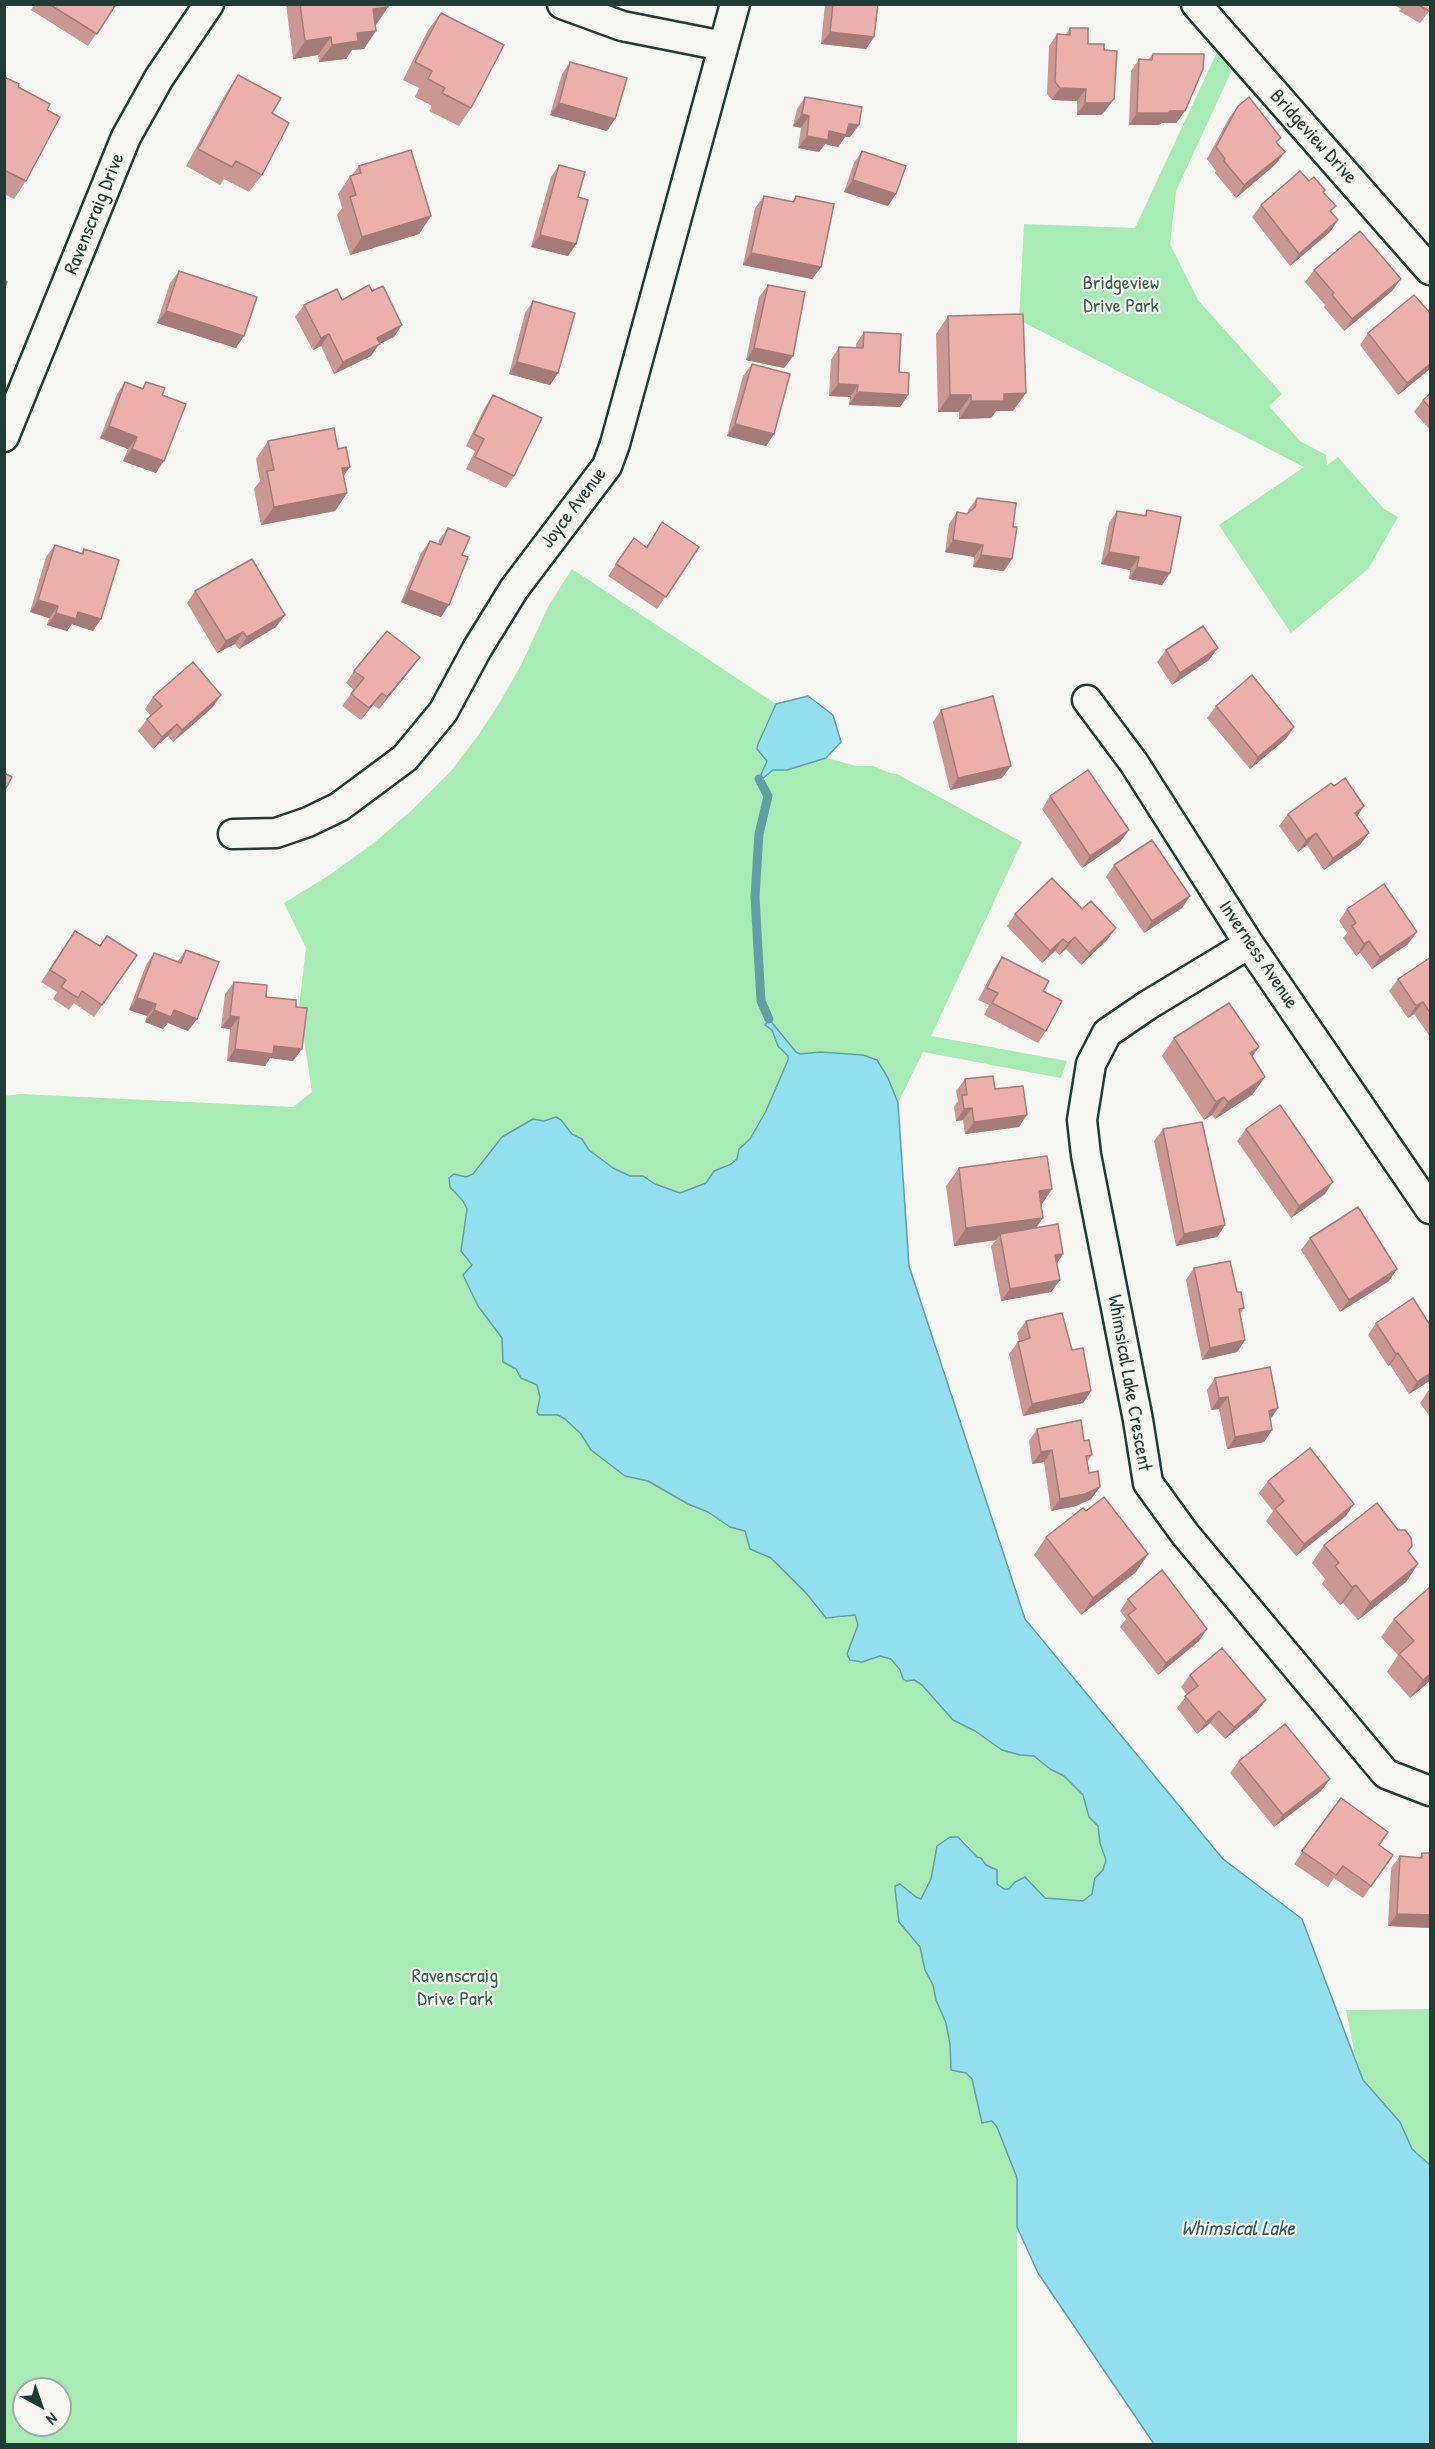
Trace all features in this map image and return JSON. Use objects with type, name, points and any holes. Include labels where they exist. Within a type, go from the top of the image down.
[{"type":"street","name":"Ravenscraig Drive","points":[[4,437],[126,137],[159,78],[209,4]]},
{"type":"street","points":[[562,4],[622,26],[723,46]]},
{"type":"street","name":"Joyce Avenue","points":[[232,834],[276,833],[308,822],[339,807],[405,758],[443,712],[477,649],[514,589],[607,466],[615,444],[735,4]]},
{"type":"street","name":"Bridgeview Drive","points":[[1196,4],[1431,270]]},
{"type":"street","name":"Inverness Avenue","points":[[1087,700],[1134,763],[1249,944],[1431,1209]]},
{"type":"street","name":"Whimsical Lake Crescent","points":[[1249,944],[1148,1005],[1107,1033],[1091,1064],[1082,1120],[1086,1155],[1138,1420],[1148,1483],[1185,1534],[1386,1774],[1431,1791]]},
{"type":"green space","name":"Bridgeview Drive Park","points":[[1217,52],[1232,70],[1176,191],[1170,244],[1198,300],[1282,394],[1269,406],[1300,441],[1326,455],[1327,465],[1338,457],[1384,509],[1398,517],[1368,569],[1291,633],[1219,525],[1304,467],[1019,320],[1024,224],[1135,228]]},
{"type":"green space","name":"Ravenscraig Drive Park","points":[[572,569],[776,704],[764,728],[758,749],[767,761],[760,779],[773,770],[787,770],[826,758],[857,766],[873,766],[897,774],[1022,842],[931,1036],[1067,1061],[1061,1078],[923,1052],[898,1103],[888,1078],[820,1052],[800,1054],[769,1019],[778,1046],[788,1056],[788,1060],[766,1111],[750,1139],[739,1149],[737,1159],[714,1171],[706,1183],[680,1193],[655,1184],[643,1176],[630,1176],[613,1168],[589,1150],[582,1139],[572,1134],[561,1120],[556,1118],[544,1121],[533,1119],[502,1137],[479,1169],[450,1187],[467,1209],[461,1251],[472,1265],[463,1276],[478,1306],[502,1338],[503,1362],[516,1369],[521,1378],[537,1385],[540,1397],[537,1412],[559,1415],[565,1419],[581,1434],[591,1450],[625,1476],[648,1481],[688,1504],[708,1512],[730,1527],[745,1531],[750,1549],[771,1558],[806,1593],[817,1610],[834,1619],[855,1615],[858,1625],[847,1654],[862,1662],[880,1656],[891,1659],[906,1681],[914,1680],[922,1685],[953,1720],[1020,1755],[1031,1754],[1064,1776],[1083,1795],[1089,1817],[1098,1826],[1100,1843],[1106,1860],[1103,1870],[1095,1878],[1092,1894],[1083,1901],[1045,1898],[1025,1878],[1015,1882],[1009,1889],[1004,1889],[997,1884],[996,1870],[977,1857],[963,1839],[937,1846],[931,1879],[921,1899],[900,1884],[899,1922],[920,1947],[925,1970],[933,1985],[936,2000],[946,2023],[951,2070],[966,2073],[972,2079],[984,2124],[992,2121],[997,2127],[1017,2178],[1017,2444],[5,2444],[5,1096],[20,1094],[293,1107],[312,1092],[299,1007],[306,948],[284,903],[331,874],[375,842],[413,809],[451,771],[477,737],[521,665],[549,605]]},
{"type":"green space","points":[[1430,2009],[1430,2165],[1412,2149],[1400,2122],[1363,2080],[1355,2055],[1346,2010]]},
{"type":"water","points":[[808,696],[833,715],[841,742],[826,758],[787,770],[773,770],[759,779],[767,761],[757,749],[758,744],[776,704]]},
{"type":"water","name":"Whimsical Lake","points":[[769,1019],[800,1054],[820,1052],[863,1055],[877,1060],[888,1078],[898,1103],[909,1266],[1025,1619],[1223,1859],[1302,1919],[1363,2080],[1400,2122],[1412,2149],[1430,2165],[1430,2444],[1154,2444],[1038,2273],[1017,2227],[1017,2178],[997,2127],[992,2121],[982,2123],[972,2079],[966,2073],[951,2070],[946,2023],[936,2000],[933,1985],[925,1970],[920,1947],[899,1922],[895,1889],[895,1886],[900,1884],[921,1899],[931,1879],[937,1846],[950,1837],[958,1837],[986,1865],[997,1870],[997,1884],[1004,1889],[1009,1889],[1015,1882],[1025,1877],[1045,1898],[1083,1901],[1092,1894],[1095,1878],[1103,1870],[1106,1860],[1100,1843],[1098,1826],[1089,1817],[1083,1795],[1064,1776],[1050,1769],[1034,1756],[1002,1750],[975,1731],[953,1720],[922,1685],[914,1680],[903,1679],[900,1670],[891,1659],[880,1656],[862,1662],[850,1660],[847,1654],[858,1625],[855,1615],[826,1618],[806,1593],[771,1558],[750,1549],[745,1531],[730,1527],[708,1512],[688,1504],[648,1481],[625,1476],[591,1450],[581,1434],[565,1419],[558,1415],[539,1415],[537,1412],[540,1397],[537,1385],[521,1378],[516,1369],[503,1362],[502,1338],[478,1306],[463,1275],[472,1265],[461,1251],[467,1209],[450,1187],[449,1178],[454,1174],[466,1177],[473,1174],[502,1137],[533,1119],[544,1121],[556,1117],[572,1134],[582,1139],[589,1150],[613,1168],[630,1176],[643,1176],[655,1184],[680,1193],[706,1183],[714,1171],[737,1159],[739,1149],[750,1139],[766,1111],[788,1060],[788,1056],[778,1046],[772,1030],[765,1025]]},
{"type":"building","points":[[49,4],[116,4],[97,34]]},
{"type":"building","points":[[300,4],[388,4],[388,7],[373,9],[376,31],[357,33],[358,41],[332,45],[331,37],[305,41]]},
{"type":"building","points":[[833,4],[878,4],[874,37],[830,32]]},
{"type":"building","points":[[1417,4],[1431,4],[1431,7],[1429,11]]},
{"type":"building","points":[[441,13],[504,45],[471,108],[442,93],[445,88],[428,79],[432,71],[415,62]]},
{"type":"building","points":[[1070,28],[1088,28],[1088,44],[1104,44],[1104,50],[1117,51],[1114,99],[1109,103],[1085,103],[1086,89],[1060,88],[1055,82],[1057,34],[1070,35]]},
{"type":"building","points":[[1153,54],[1204,54],[1203,69],[1185,111],[1137,113],[1139,59],[1152,60]]},
{"type":"building","points":[[570,62],[627,78],[615,119],[559,103]]},
{"type":"building","points":[[238,75],[281,98],[272,113],[289,123],[262,175],[236,161],[232,167],[198,149]]},
{"type":"building","points":[[4,77],[50,104],[47,110],[60,117],[26,181],[4,170]]},
{"type":"building","points":[[805,97],[862,107],[859,125],[849,124],[846,135],[829,131],[828,140],[807,136],[809,116],[802,114]]},
{"type":"building","points":[[1249,97],[1281,138],[1276,142],[1285,152],[1244,185],[1224,161],[1225,159],[1216,147],[1238,106]]},
{"type":"building","points":[[411,150],[431,216],[362,237],[350,197],[356,195],[350,176],[361,173],[359,166]]},
{"type":"building","points":[[862,151],[906,166],[896,194],[853,180]]},
{"type":"building","points":[[559,165],[585,172],[578,197],[588,200],[576,244],[540,235]]},
{"type":"building","points":[[1300,171],[1309,181],[1314,177],[1325,190],[1323,192],[1336,206],[1330,211],[1338,220],[1299,254],[1261,205]]},
{"type":"building","points":[[764,196],[794,202],[796,196],[834,204],[821,267],[751,253]]},
{"type":"building","points":[[1360,231],[1401,279],[1352,319],[1314,270]]},
{"type":"building","points":[[179,271],[257,297],[244,336],[166,311]]},
{"type":"building","points":[[369,285],[372,291],[383,286],[402,325],[377,338],[380,344],[343,362],[329,334],[321,338],[304,305],[337,289],[342,300]]},
{"type":"building","points":[[768,285],[805,292],[793,356],[754,348]]},
{"type":"building","points":[[1414,295],[1431,314],[1431,363],[1407,383],[1368,333]]},
{"type":"building","points":[[533,301],[575,313],[558,373],[517,362]]},
{"type":"building","points":[[1023,314],[1026,393],[1004,394],[1004,401],[971,401],[971,395],[950,395],[948,316]]},
{"type":"building","points":[[864,332],[901,334],[899,372],[909,373],[908,395],[857,392],[858,385],[838,384],[839,347],[863,348]]},
{"type":"building","points":[[752,364],[790,374],[774,434],[735,424]]},
{"type":"building","points":[[125,382],[143,389],[146,382],[165,388],[162,395],[186,404],[164,461],[132,449],[137,437],[109,426]]},
{"type":"building","points":[[1431,393],[1431,409],[1423,400]]},
{"type":"building","points":[[493,395],[542,418],[514,476],[475,457],[484,439],[474,434]]},
{"type":"building","points":[[334,428],[338,449],[346,447],[350,467],[342,468],[347,493],[274,507],[267,471],[274,470],[268,441]]},
{"type":"building","points":[[977,498],[1016,503],[1013,527],[1017,527],[1012,559],[981,555],[983,545],[953,540],[957,512],[967,514],[975,507]]},
{"type":"building","points":[[1147,510],[1181,517],[1170,573],[1137,567],[1139,557],[1109,552],[1117,511],[1146,516]]},
{"type":"building","points":[[662,522],[699,547],[666,597],[616,564],[634,538],[647,548]]},
{"type":"building","points":[[448,528],[470,537],[462,555],[468,557],[449,605],[409,590],[430,541],[441,545]]},
{"type":"building","points":[[55,545],[83,554],[84,549],[119,560],[101,619],[78,612],[76,619],[56,613],[58,606],[38,600]]},
{"type":"building","points":[[252,559],[285,615],[247,637],[243,632],[226,641],[195,591]]},
{"type":"building","points":[[1203,626],[1218,648],[1180,673],[1166,650]]},
{"type":"building","points":[[387,631],[420,657],[387,697],[382,693],[369,708],[351,694],[364,678],[354,671]]},
{"type":"building","points":[[193,662],[221,695],[182,730],[177,724],[162,737],[147,719],[162,706],[153,697]]},
{"type":"building","points":[[1252,675],[1294,727],[1258,757],[1216,706]]},
{"type":"building","points":[[993,696],[1011,766],[958,778],[941,710]]},
{"type":"building","points":[[1088,770],[1129,830],[1090,856],[1050,796]]},
{"type":"building","points":[[4,773],[12,777],[4,792]]},
{"type":"building","points":[[1345,778],[1364,806],[1355,813],[1369,833],[1333,858],[1316,833],[1306,840],[1288,814],[1331,783],[1334,786]]},
{"type":"building","points":[[1152,840],[1190,896],[1152,921],[1114,865]]},
{"type":"building","points":[[1052,878],[1082,909],[1091,901],[1116,928],[1089,953],[1075,937],[1068,943],[1063,939],[1050,951],[1015,914]]},
{"type":"building","points":[[1384,884],[1417,932],[1380,957],[1369,941],[1364,944],[1352,926],[1356,923],[1347,909]]},
{"type":"building","points":[[75,931],[100,946],[107,936],[137,955],[102,1005],[82,991],[78,998],[61,987],[66,980],[50,970]]},
{"type":"building","points":[[186,950],[219,962],[197,1019],[174,1010],[171,1017],[154,1010],[156,1004],[137,998],[154,953],[181,963]]},
{"type":"building","points":[[1002,957],[1049,981],[1043,991],[1062,1001],[1046,1031],[992,1003],[998,993],[987,988]]},
{"type":"building","points":[[1431,957],[1431,1014],[1423,1002],[1416,1006],[1398,979]]},
{"type":"building","points":[[234,982],[267,985],[266,997],[296,1000],[296,1007],[307,1008],[302,1049],[274,1046],[273,1054],[235,1049],[239,1017],[230,1016]]},
{"type":"building","points":[[1229,1003],[1259,1047],[1250,1053],[1265,1077],[1228,1102],[1224,1097],[1216,1102],[1174,1038]]},
{"type":"building","points":[[993,1076],[995,1089],[1023,1086],[1027,1115],[974,1122],[972,1108],[964,1109],[962,1095],[967,1095],[965,1079]]},
{"type":"building","points":[[1280,1105],[1333,1182],[1299,1206],[1246,1129]]},
{"type":"building","points":[[1202,1122],[1225,1225],[1184,1234],[1163,1129]]},
{"type":"building","points":[[1047,1156],[1052,1189],[1039,1191],[1043,1218],[966,1228],[959,1168]]},
{"type":"building","points":[[1358,1207],[1397,1269],[1349,1300],[1310,1238]]},
{"type":"building","points":[[1058,1224],[1063,1254],[1055,1255],[1060,1280],[1010,1289],[1000,1234]]},
{"type":"building","points":[[1230,1261],[1237,1292],[1241,1292],[1244,1308],[1239,1309],[1245,1340],[1210,1348],[1194,1268]]},
{"type":"building","points":[[1413,1298],[1431,1327],[1431,1373],[1417,1382],[1376,1323]]},
{"type":"building","points":[[1062,1313],[1072,1350],[1083,1348],[1091,1391],[1032,1404],[1018,1342],[1030,1338],[1026,1321]]},
{"type":"building","points":[[1270,1367],[1278,1408],[1269,1411],[1272,1430],[1235,1437],[1228,1397],[1219,1398],[1215,1378]]},
{"type":"building","points":[[1081,1420],[1084,1441],[1089,1440],[1092,1455],[1086,1456],[1089,1473],[1098,1471],[1100,1487],[1085,1494],[1060,1499],[1052,1450],[1041,1452],[1037,1429]]},
{"type":"building","points":[[1310,1448],[1354,1504],[1304,1544],[1275,1509],[1284,1501],[1268,1481]]},
{"type":"building","points":[[1104,1497],[1148,1554],[1093,1598],[1046,1537],[1083,1508],[1086,1511]]},
{"type":"building","points":[[1377,1503],[1398,1530],[1405,1530],[1411,1538],[1412,1546],[1408,1551],[1418,1564],[1370,1603],[1356,1585],[1352,1587],[1335,1566],[1339,1563],[1324,1545]]},
{"type":"building","points":[[1162,1570],[1207,1629],[1166,1663],[1128,1615],[1136,1609],[1128,1599]]},
{"type":"building","points":[[1431,1586],[1431,1673],[1423,1680],[1399,1654],[1414,1641],[1394,1619]]},
{"type":"building","points":[[1222,1648],[1266,1700],[1234,1727],[1219,1711],[1206,1722],[1185,1696],[1198,1686],[1190,1675]]},
{"type":"building","points":[[1285,1724],[1330,1779],[1283,1815],[1239,1761]]},
{"type":"building","points":[[1341,1798],[1388,1832],[1379,1845],[1393,1855],[1371,1886],[1343,1866],[1336,1875],[1302,1851]]},
{"type":"building","points":[[1422,1853],[1431,1853],[1431,1915],[1397,1914],[1400,1856],[1422,1858]]},
{"type":"waterway","points":[[759,779],[768,796],[759,834],[755,897],[761,1001],[769,1019]]}]
